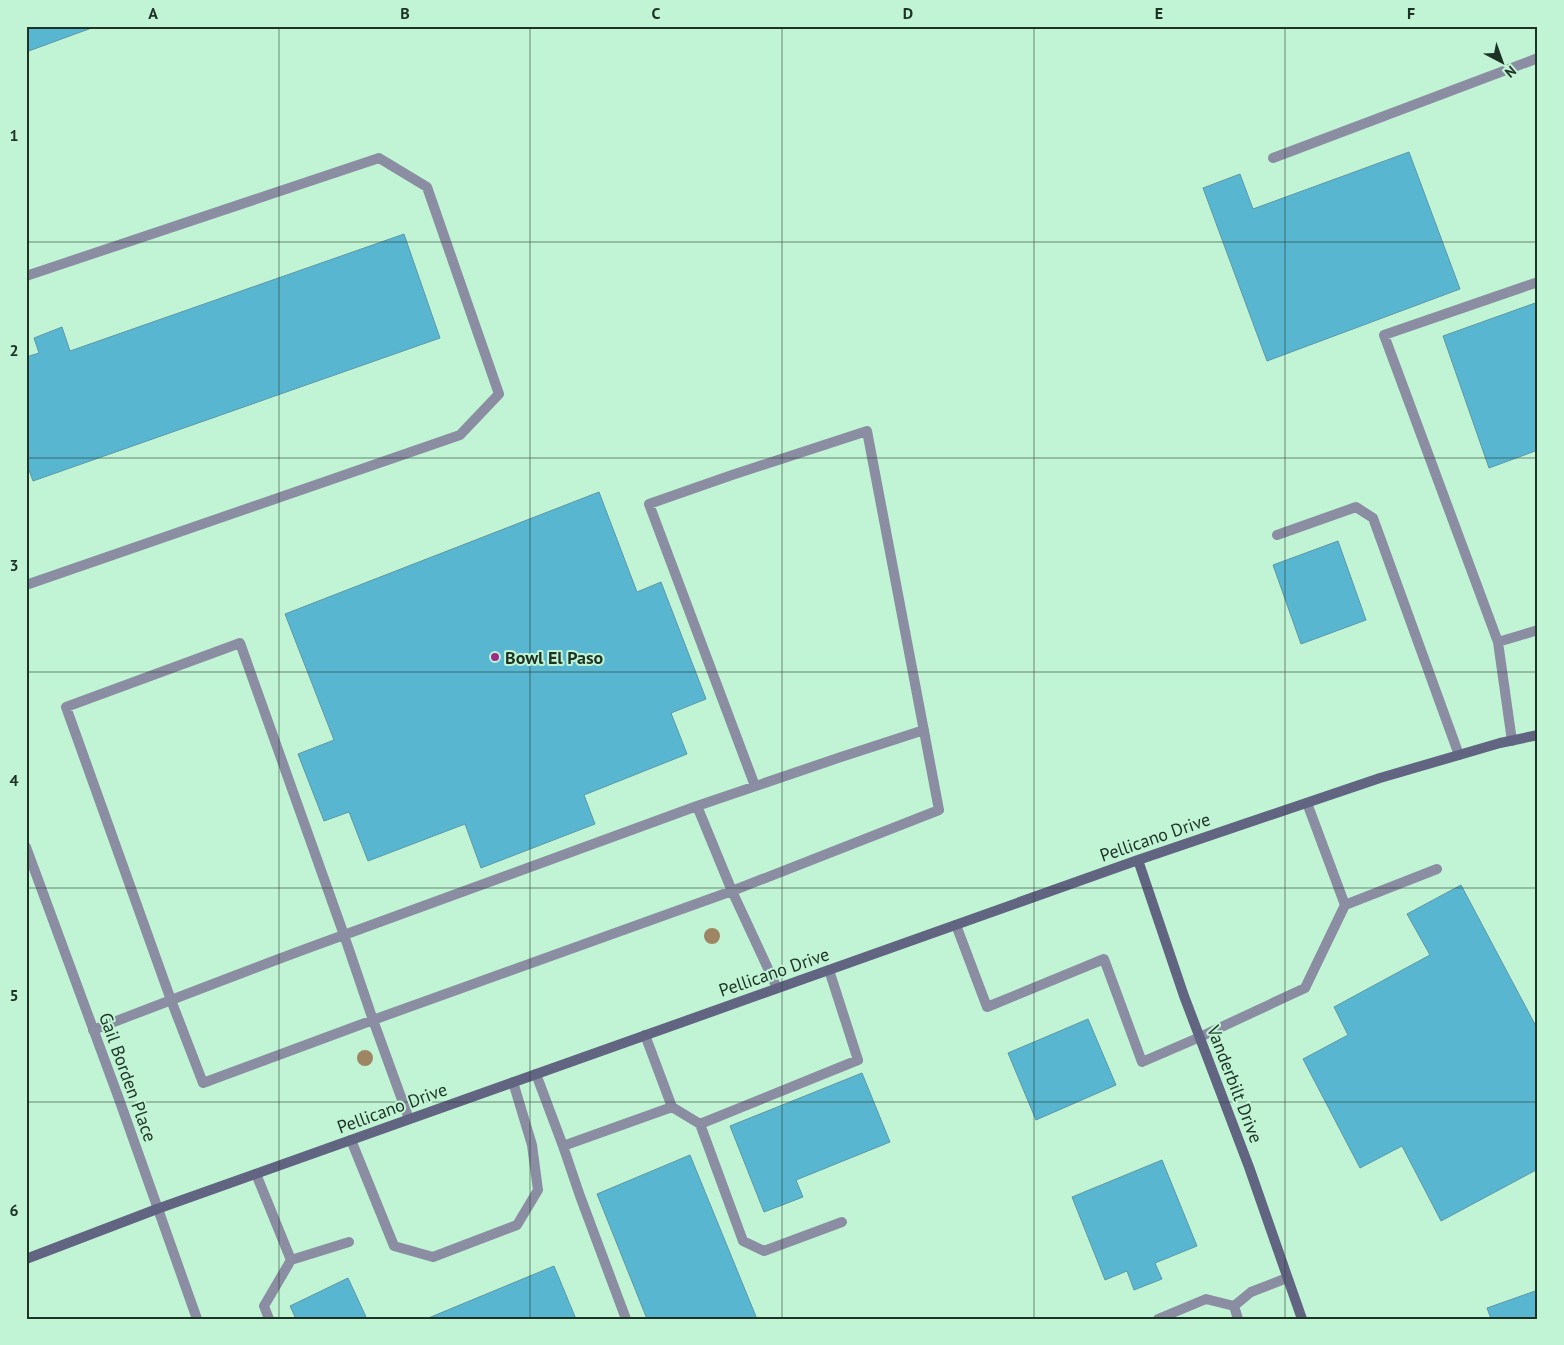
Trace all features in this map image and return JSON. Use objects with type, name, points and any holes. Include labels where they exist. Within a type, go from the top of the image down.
[{"type":"street","points":[[1274,158],[1538,58]]},
{"type":"street","points":[[26,276],[379,158],[427,187],[499,394],[460,435],[26,585]]},
{"type":"street","points":[[1512,741],[1498,642],[1384,334],[1538,282]]},
{"type":"street","points":[[408,1119],[373,1020],[344,935],[240,643],[66,706],[171,1000],[203,1083],[373,1020],[732,891],[939,810],[867,431],[649,504],[755,786]]},
{"type":"street","points":[[1277,535],[1356,507],[1373,518],[1459,755]]},
{"type":"street","points":[[1498,642],[1538,630]]},
{"type":"street","points":[[93,1030],[257,966],[697,806],[840,756],[924,730]]},
{"type":"street","name":"Pellicano Drive","points":[[26,1259],[157,1209],[1138,860],[1380,778],[1538,735]]},
{"type":"street","points":[[1307,802],[1345,905]]},
{"type":"street","points":[[697,806],[732,891],[777,988]]},
{"type":"street","name":"Gail Borden Place","points":[[26,847],[197,1319]]},
{"type":"street","name":"Vanderbilt Drive","points":[[1138,860],[1184,996],[1249,1167],[1302,1319]]},
{"type":"street","points":[[956,925],[987,1007],[1104,959],[1142,1062],[1304,988],[1345,905],[1437,869]]},
{"type":"street","points":[[700,1124],[858,1060],[828,970]]},
{"type":"street","points":[[645,1035],[672,1107],[700,1124],[743,1241],[764,1251],[842,1222]]},
{"type":"street","points":[[536,1074],[626,1319]]},
{"type":"street","points":[[351,1140],[394,1246],[433,1257],[517,1225],[538,1190],[532,1145],[513,1082]]},
{"type":"street","points":[[563,1146],[672,1107]]},
{"type":"street","points":[[256,1174],[291,1260]]},
{"type":"street","points":[[268,1319],[264,1306],[291,1260],[349,1242]]},
{"type":"street","points":[[1234,1306],[1251,1292],[1287,1278]]},
{"type":"street","points":[[1158,1319],[1206,1299],[1234,1306]]},
{"type":"street","points":[[1234,1306],[1238,1319]]},
{"type":"building","points":[[26,26],[97,26],[26,52]]},
{"type":"building","points":[[1409,152],[1460,289],[1267,361],[1203,188],[1240,174],[1253,209]]},
{"type":"building","points":[[404,234],[440,338],[33,481],[26,462],[26,357],[39,353],[34,338],[62,327],[70,351]]},
{"type":"building","points":[[1538,302],[1538,450],[1489,468],[1443,336]]},
{"type":"building","name":"Bowl El Paso","points":[[599,492],[637,592],[661,582],[706,699],[671,713],[687,754],[584,795],[595,824],[481,868],[465,824],[368,861],[349,812],[324,821],[298,754],[334,740],[285,614]]},
{"type":"building","points":[[1338,541],[1366,620],[1301,644],[1273,565]]},
{"type":"building","points":[[1461,885],[1538,1030],[1538,1169],[1441,1221],[1402,1146],[1360,1168],[1303,1059],[1348,1035],[1334,1007],[1430,955],[1407,914]]},
{"type":"building","points":[[1088,1019],[1116,1085],[1036,1120],[1008,1053]]},
{"type":"building","points":[[862,1073],[890,1142],[796,1180],[803,1197],[764,1212],[730,1126]]},
{"type":"building","points":[[690,1155],[757,1319],[647,1319],[597,1194]]},
{"type":"building","points":[[1162,1160],[1197,1246],[1155,1263],[1162,1279],[1134,1290],[1127,1271],[1105,1280],[1072,1197]]},
{"type":"building","points":[[554,1266],[576,1319],[426,1319]]},
{"type":"building","points":[[348,1278],[367,1319],[296,1319],[290,1306]]},
{"type":"building","points":[[1538,1290],[1538,1319],[1491,1319],[1487,1308]]},
{"type":"place","name":"Bowl El Paso","points":[[495,657]]}]
